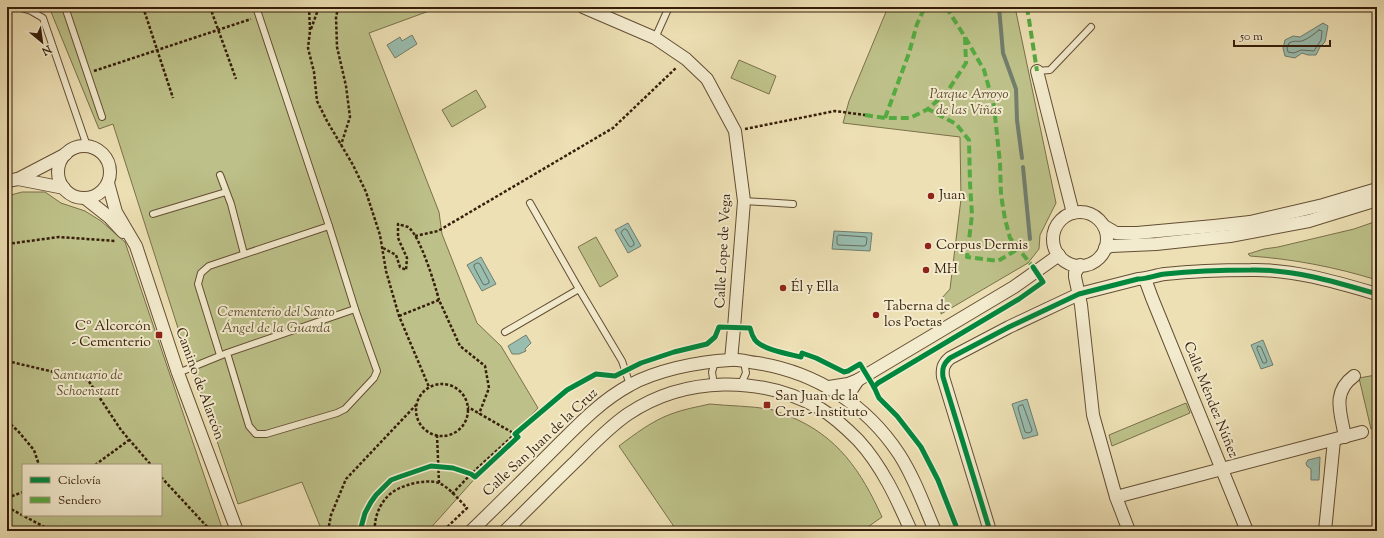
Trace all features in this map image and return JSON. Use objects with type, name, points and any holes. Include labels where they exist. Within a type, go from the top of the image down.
[{"type":"street","name":"Calle Lope de Vega","points":[[583,7],[655,38],[686,59],[706,79],[735,131],[744,201],[730,360]]},
{"type":"street","points":[[1037,71],[1073,213]]},
{"type":"street","points":[[12,180],[66,154],[72,149],[87,146],[101,152],[106,157],[110,170],[108,183],[100,193],[85,198],[77,197],[64,188],[60,182],[59,167],[66,154]]},
{"type":"street","points":[[12,180],[64,188]]},
{"type":"street","name":"Camino de Alarcón","points":[[108,183],[116,212],[136,246],[178,373],[237,531]]},
{"type":"street","points":[[1104,226],[1116,232],[1137,233],[1250,222],[1323,205],[1377,189]]},
{"type":"street","name":"Camino de Alarcón","points":[[85,198],[108,217],[136,246]]},
{"type":"street","points":[[1105,248],[1119,245],[1208,239],[1273,228],[1329,215],[1377,200]]},
{"type":"street","points":[[1273,228],[1283,230],[1310,228],[1377,208]]},
{"type":"street","points":[[1079,212],[1091,214],[1101,221],[1104,226],[1107,237],[1105,248],[1103,253],[1095,261],[1080,266],[1069,263],[1059,255],[1055,248],[1053,242],[1055,229],[1062,219],[1073,213],[1079,212]]},
{"type":"street","points":[[828,387],[848,384],[858,380],[1014,287],[1059,255]]},
{"type":"street","points":[[1080,266],[1075,273],[1079,294],[1093,415],[1116,497],[1129,531]]},
{"type":"street","points":[[990,531],[943,377],[942,370],[945,362],[1009,327],[1079,294],[1138,279],[1146,279],[1151,276],[1253,270],[1308,276],[1377,294]]},
{"type":"street","name":"Calle Méndez Núñez","points":[[1146,279],[1152,298],[1247,531]]},
{"type":"street","name":"Calle San Juan de la Cruz","points":[[471,531],[594,411],[630,385],[661,372],[689,365],[730,360],[768,365],[797,373],[828,387],[850,401],[869,418],[899,454],[915,484],[935,531]]},
{"type":"street","points":[[1325,531],[1339,439],[1339,398],[1341,390],[1354,376]]},
{"type":"street","points":[[850,401],[850,392],[858,380]]},
{"type":"street","points":[[505,531],[600,438],[628,414],[659,398],[694,387],[741,384],[779,391],[822,410],[835,419],[859,441],[881,470],[898,500],[911,531]]},
{"type":"street","points":[[1116,497],[1362,432]]},
{"type":"lane","points":[[18,7],[31,11],[43,18],[87,146]]},
{"type":"lane","points":[[66,7],[102,117]]},
{"type":"lane","points":[[256,7],[329,226],[355,309],[377,370],[374,378],[345,409],[266,434],[256,434],[249,426],[198,284],[201,273],[209,266],[329,226]]},
{"type":"lane","points":[[655,38],[669,7]]},
{"type":"lane","points":[[1037,71],[1050,70],[1091,27]]},
{"type":"lane","points":[[220,175],[244,254]]},
{"type":"lane","points":[[153,214],[226,192]]},
{"type":"lane","points":[[744,201],[792,204]]},
{"type":"lane","points":[[530,203],[622,361],[630,385]]},
{"type":"lane","points":[[505,332],[579,289]]},
{"type":"lane","points":[[178,373],[224,354],[355,309]]},
{"type":"lane","points":[[741,384],[746,373],[744,361]]},
{"type":"lane","points":[[714,385],[712,372],[715,362]]},
{"type":"path","points":[[143,7],[173,98]]},
{"type":"path","points":[[210,7],[236,79]]},
{"type":"path","points":[[310,7],[308,48],[314,72],[317,101],[366,192],[380,234],[386,271],[399,316],[429,387]]},
{"type":"path","points":[[310,31],[319,7]]},
{"type":"path","points":[[339,7],[336,16],[337,47],[346,86],[350,117],[342,145]]},
{"type":"path","points":[[88,73],[259,16]]},
{"type":"path","points":[[414,236],[438,231],[613,128],[686,59]]},
{"type":"path","points":[[735,131],[835,111],[865,115]]},
{"type":"path","points":[[382,248],[396,254],[400,267],[406,270],[407,258],[398,238],[398,224],[408,227],[414,236],[430,270],[439,300],[460,346],[485,366],[489,388],[479,414]]},
{"type":"path","points":[[7,244],[59,237],[125,242],[136,246]]},
{"type":"path","points":[[399,316],[439,300]]},
{"type":"path","points":[[7,361],[88,380],[121,430],[150,464]]},
{"type":"path","points":[[438,384],[447,384],[462,393],[468,407],[467,414],[465,421],[455,432],[446,435],[437,435],[429,432],[422,426],[417,418],[416,410],[418,401],[422,393],[429,387],[438,384]]},
{"type":"path","points":[[328,531],[331,515],[346,479],[417,405]]},
{"type":"path","points":[[452,494],[469,473],[475,477],[518,438],[515,434],[468,407]]},
{"type":"path","points":[[7,421],[18,431],[34,450],[40,464]]},
{"type":"path","points":[[515,434],[521,429]]},
{"type":"path","points":[[437,435],[439,483]]},
{"type":"path","points":[[96,464],[129,440]]},
{"type":"path","points":[[431,466],[446,467]]},
{"type":"path","points":[[162,478],[211,531]]},
{"type":"path","points":[[375,531],[377,512],[387,496],[399,488],[415,482],[428,481],[439,483],[467,508],[443,531]]},
{"type":"path","points":[[7,498],[22,492]]},
{"type":"path","points":[[7,507],[22,515]]},
{"type":"path","points":[[24,516],[52,531]]},
{"type":"green space","name":"Cementerio del Santo Ángel de la Guarda","points":[[49,7],[440,7],[369,33],[439,212],[442,234],[477,323],[501,346],[538,408],[428,531],[322,531],[302,482],[238,504],[194,372],[192,372],[113,124],[99,129]]},
{"type":"green space","name":"Parque Arroyo de las Viñas","points":[[888,7],[1015,7],[1056,203],[1040,235],[1039,249],[1028,263],[941,314],[941,299],[950,289],[961,199],[960,137],[843,123],[849,101]]},
{"type":"green space","points":[[739,60],[776,76],[769,94],[731,78]]},
{"type":"green space","points":[[476,90],[486,107],[452,127],[442,110]]},
{"type":"green space","name":"Santuario de Schoenstatt","points":[[22,192],[45,192],[61,203],[85,211],[101,221],[125,242],[223,531],[7,531],[7,196]]},
{"type":"green space","points":[[1377,221],[1377,280],[1314,264],[1250,256],[1248,254],[1354,229]]},
{"type":"green space","points":[[596,237],[618,276],[600,287],[578,247]]},
{"type":"green space","points":[[1377,370],[1377,428],[1371,429],[1359,378],[1376,375]]},
{"type":"green space","points":[[1186,403],[1190,413],[1112,446],[1109,435]]},
{"type":"green space","points":[[710,404],[754,407],[771,410],[806,424],[821,434],[846,457],[866,485],[882,517],[862,531],[677,531],[619,446],[657,420],[681,411]]},
{"type":"water","points":[[1323,23],[1328,26],[1325,42],[1320,47],[1316,55],[1302,53],[1295,58],[1285,56],[1283,48],[1285,40],[1293,36],[1300,37]]},
{"type":"water","points":[[412,35],[417,44],[395,58],[387,45],[400,37],[402,41]]},
{"type":"water","points":[[628,223],[641,246],[628,253],[615,230]]},
{"type":"water","points":[[834,231],[872,233],[870,251],[832,249]]},
{"type":"water","points":[[481,257],[496,284],[482,291],[467,265]]},
{"type":"water","points":[[526,335],[531,343],[525,349],[526,351],[519,354],[512,354],[508,346]]},
{"type":"water","points":[[1263,340],[1273,365],[1261,369],[1251,345]]},
{"type":"water","points":[[1027,399],[1038,435],[1023,439],[1012,404]]},
{"type":"water","points":[[1320,457],[1319,480],[1311,480],[1311,469],[1306,463],[1308,460]]},
{"type":"waterway","points":[[999,7],[1003,53],[1016,89],[1017,120],[1022,158]]},
{"type":"waterway","points":[[1023,167],[1030,239]]},
{"type":"marked path","points":[[885,118],[909,53],[917,24],[925,7]]},
{"type":"marked path","points":[[946,7],[984,70],[994,106],[1000,163],[1001,195],[1005,219],[1010,238],[1033,267]]},
{"type":"marked path","points":[[1027,7],[1037,71]]},
{"type":"marked path","points":[[965,37],[966,63],[947,92],[928,109],[956,124],[969,140],[972,215],[967,257],[998,261],[1018,249]]},
{"type":"marked path","points":[[865,115],[885,118],[910,118],[928,109]]},
{"type":"cycle path","points":[[874,387],[878,383],[1019,299],[1043,282],[1033,267]]},
{"type":"cycle path","points":[[990,531],[943,377],[944,367],[950,358],[1009,327],[1079,294],[1138,279],[1162,275],[1197,271],[1267,270],[1314,277],[1377,294]]},
{"type":"cycle path","points":[[360,531],[365,513],[371,502],[391,480],[431,466],[453,468],[471,474],[475,477],[518,437],[515,434],[567,390],[596,374],[615,376],[641,363],[674,352],[707,344],[715,337],[719,327],[750,328],[755,340],[764,346],[776,351],[801,357],[802,353],[816,358],[844,372],[860,364],[879,398],[897,416],[921,447],[938,480],[958,531]]},
{"type":"place","name":"Juan","points":[[931,196]]},
{"type":"place","name":"Corpus Dermis","points":[[928,246]]},
{"type":"place","name":"MH","points":[[926,270]]},
{"type":"place","name":"Él y Ella","points":[[783,288]]},
{"type":"place","name":"Taberna de los Poetas","points":[[876,315]]},
{"type":"place","name":"Cº Alcorcón - Cementerio","points":[[159,335]]},
{"type":"place","name":"San Juan de la Cruz - Instituto","points":[[767,405]]}]
